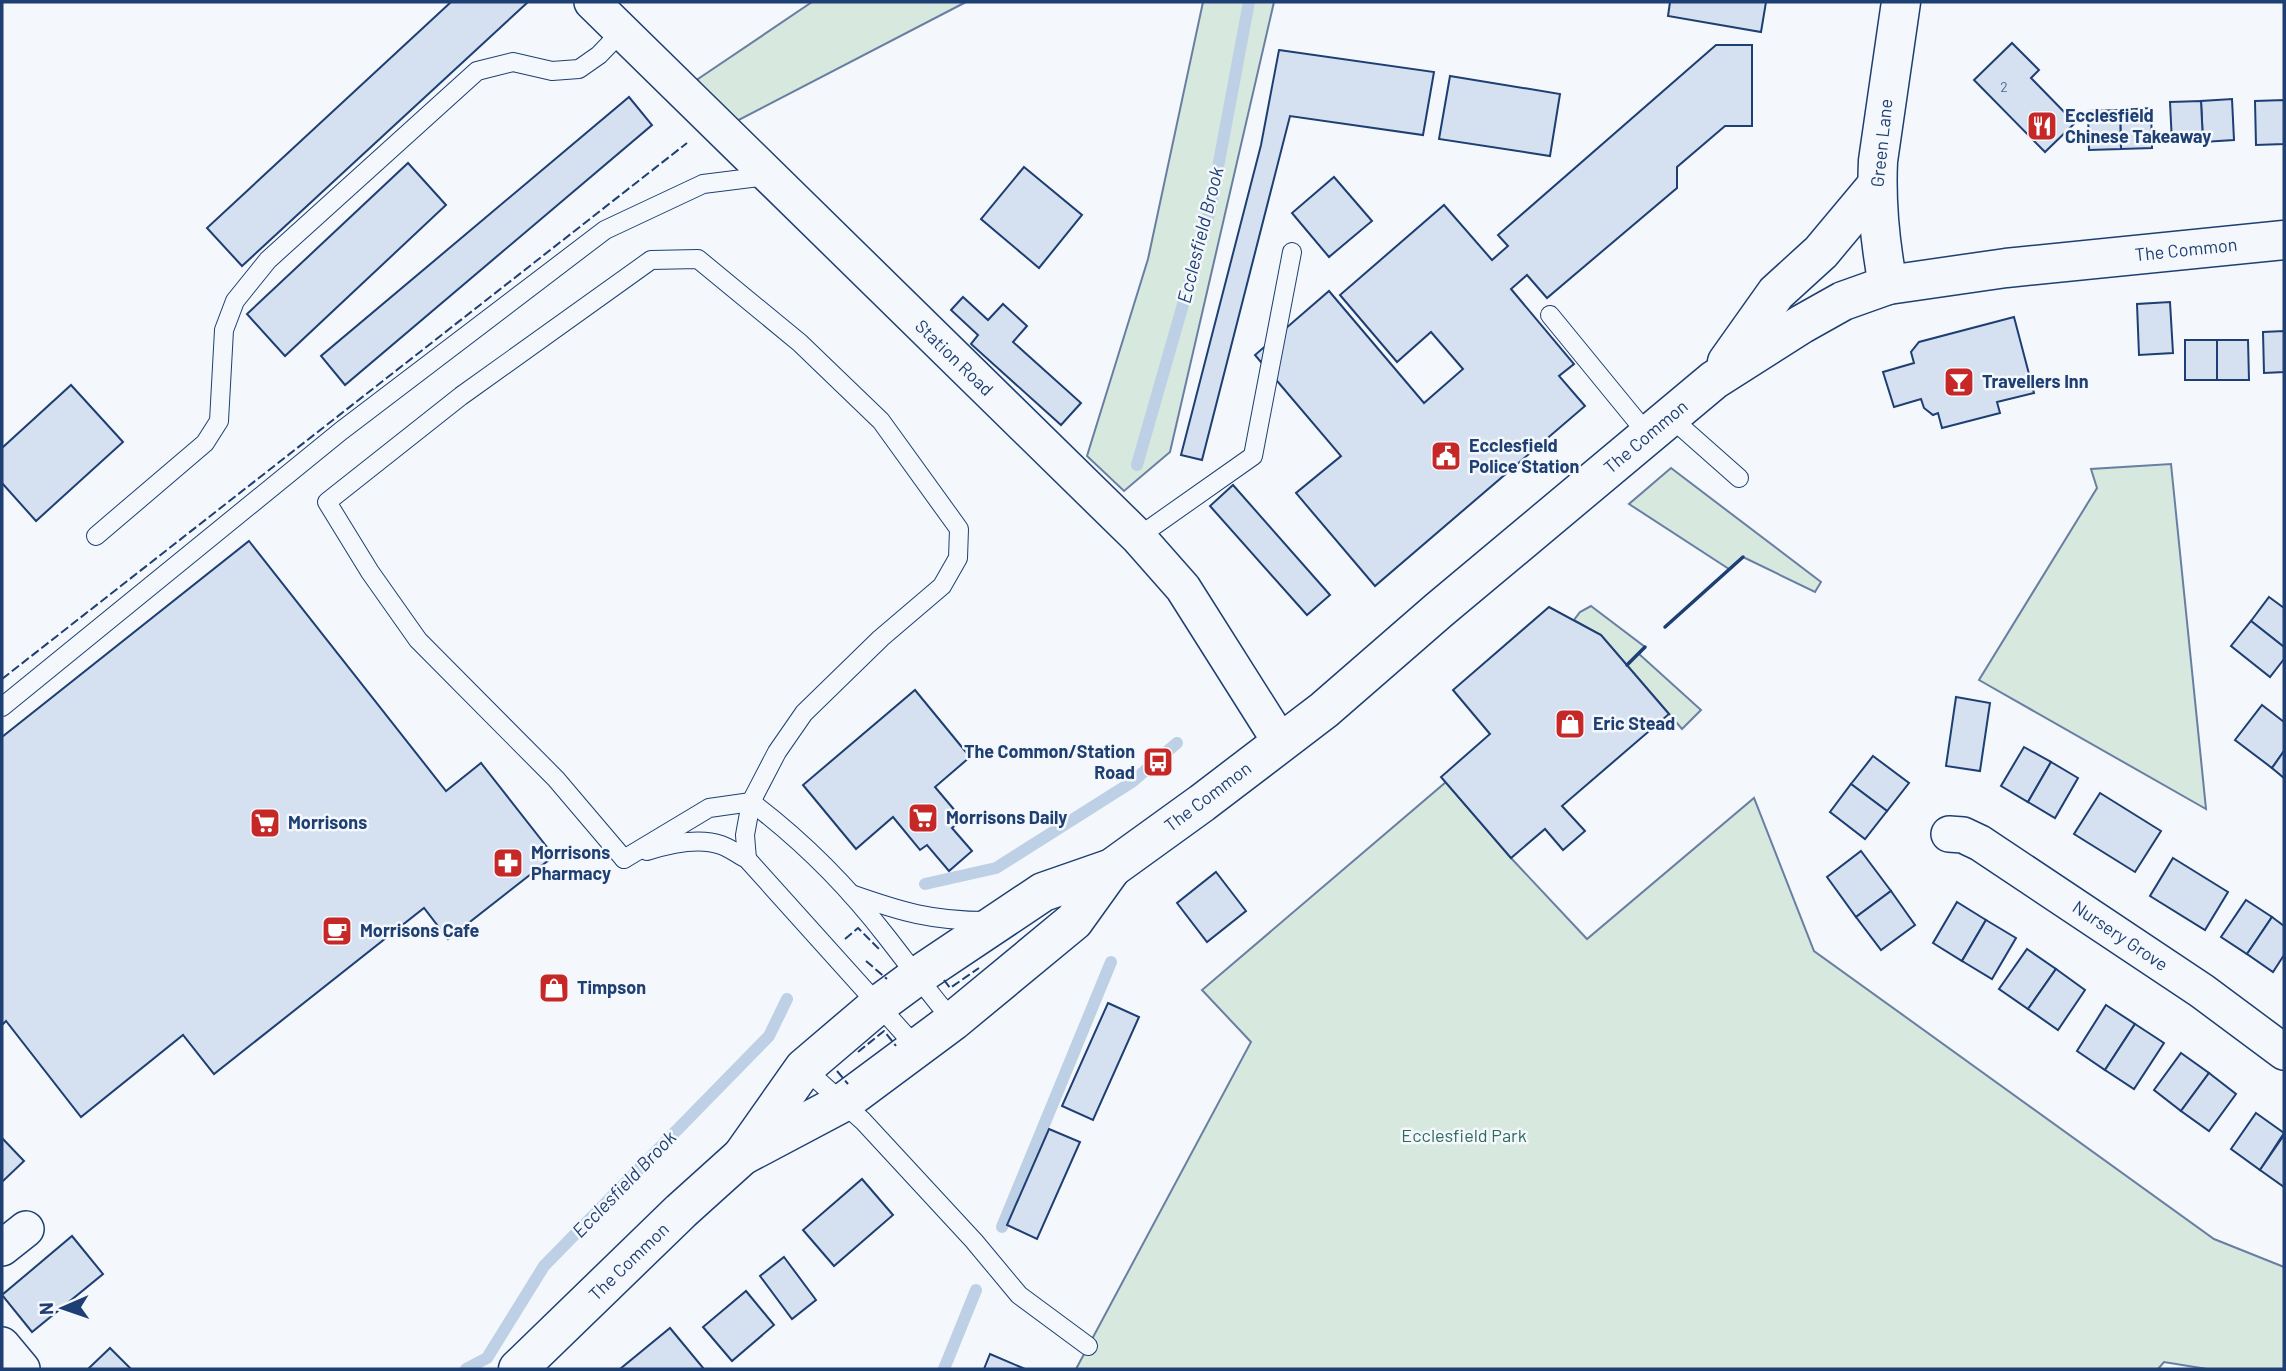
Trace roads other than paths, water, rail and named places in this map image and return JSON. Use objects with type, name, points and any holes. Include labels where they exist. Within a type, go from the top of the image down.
[{"type":"main road","name":"Green Lane","points":[[1888,285],[1881,247],[1878,161],[1901,2]]},
{"type":"main road","points":[[1714,380],[1776,293],[1821,252],[1877,185]]},
{"type":"main road","name":"The Common","points":[[742,1157],[804,1068],[878,1005],[1044,892],[1112,868],[1281,743],[1324,710],[1438,610],[1714,380],[1754,353],[1832,307],[1859,294],[1888,285],[2006,268],[2284,240]]},
{"type":"main road","name":"The Common","points":[[518,1369],[671,1220],[742,1157],[844,1102],[953,1021],[1074,921],[1112,868]]},
{"type":"street","name":"Station Road","points":[[592,2],[1138,537],[1184,588],[1281,743]]},
{"type":"street","name":"Nursery Grove","points":[[1949,834],[1963,835],[1980,844],[2202,991],[2284,1052]]},
{"type":"street","points":[[2,1345],[22,1369]]},
{"type":"lane","points":[[96,536],[205,443],[219,421],[224,330],[235,301],[268,260],[477,71],[513,62],[552,71],[579,69],[599,55],[622,30]]},
{"type":"lane","points":[[2,707],[341,431],[605,230],[704,184],[767,176]]},
{"type":"lane","points":[[1138,537],[1253,456],[1293,251]]},
{"type":"lane","points":[[624,859],[556,779],[418,639],[370,572],[327,502],[461,396],[651,260],[698,259],[800,343],[881,421],[959,529],[958,558],[943,586],[881,638],[804,713],[777,752],[751,802],[745,835],[747,859]]},
{"type":"lane","points":[[1550,315],[1659,426],[1739,478]]},
{"type":"lane","points":[[624,859],[709,808],[751,802],[788,830],[848,893],[884,933],[953,1021]]},
{"type":"lane","points":[[624,859],[666,845],[696,842],[722,845],[747,859],[917,1048]]},
{"type":"lane","points":[[848,893],[920,916],[951,921],[999,921]]},
{"type":"lane","points":[[804,1068],[844,1102],[974,1241],[1019,1295],[1088,1346]]},
{"type":"waterway","name":"Ecclesfield Brook","points":[[1137,465],[1210,210],[1249,2]]},
{"type":"waterway","name":"Ecclesfield Brook","points":[[925,884],[996,868],[1132,782],[1177,743]]},
{"type":"waterway","points":[[1002,1227],[1111,962]]},
{"type":"waterway","name":"Ecclesfield Brook","points":[[466,1369],[487,1358],[544,1266],[769,1036],[787,999]]},
{"type":"waterway","points":[[944,1369],[976,1290]]},
{"type":"place","name":"Ecclesfield Chinese Takeaway","points":[[2042,126]]},
{"type":"place","name":"Travellers Inn","points":[[1959,382]]},
{"type":"place","name":"Ecclesfield Police Station","points":[[1446,456]]},
{"type":"place","name":"Eric Stead","points":[[1570,724]]},
{"type":"place","name":"The Common/Station Road","points":[[1158,762]]},
{"type":"place","name":"Morrisons Daily","points":[[923,818]]},
{"type":"place","name":"Morrisons","points":[[265,823]]},
{"type":"place","name":"Morrisons Pharmacy","points":[[508,863]]},
{"type":"place","name":"Morrisons Cafe","points":[[337,931]]},
{"type":"place","name":"Timpson","points":[[554,988]]},
{"type":"park label","name":"Ecclesfield Park","points":[[1464,1136]]}]
